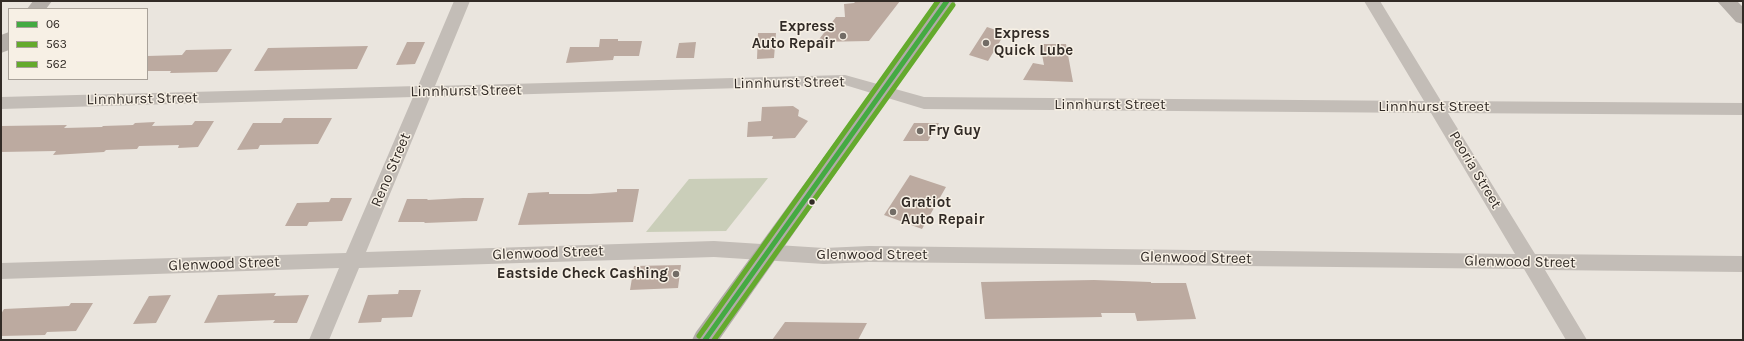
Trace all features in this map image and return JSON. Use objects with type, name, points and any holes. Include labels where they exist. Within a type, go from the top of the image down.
[{"type":"main road","points":[[705,340],[947,1]]},
{"type":"street","name":"Reno Street","points":[[319,340],[462,1]]},
{"type":"street","name":"Peoria Street","points":[[1372,1],[1577,340]]},
{"type":"street","points":[[1726,1],[1743,18]]},
{"type":"street","points":[[1,47],[8,39]]},
{"type":"street","name":"Linnhurst Street","points":[[1,103],[845,80],[924,102],[960,104],[1743,109]]},
{"type":"street","name":"Glenwood Street","points":[[1,271],[706,249],[824,256],[869,254],[1743,264]]},
{"type":"green space","points":[[768,178],[726,231],[646,232],[689,179]]},
{"type":"building","points":[[856,1],[900,1],[869,41],[817,42],[836,17],[845,17],[844,4],[854,3]]},
{"type":"building","points":[[987,27],[1005,33],[988,61],[969,55]]},
{"type":"building","points":[[758,33],[776,33],[774,58],[757,59]]},
{"type":"building","points":[[600,39],[642,41],[639,56],[614,56],[613,60],[566,63],[570,47],[599,47]]},
{"type":"building","points":[[407,42],[425,42],[415,64],[396,65]]},
{"type":"building","points":[[696,42],[694,58],[676,58],[679,43]]},
{"type":"building","points":[[1040,44],[1066,44],[1073,82],[1023,80],[1033,63],[1044,65]]},
{"type":"building","points":[[368,46],[357,69],[254,71],[268,48]]},
{"type":"building","points":[[232,49],[217,72],[170,73],[171,71],[148,71],[148,56],[182,55],[186,50]]},
{"type":"building","points":[[793,106],[799,110],[798,116],[808,121],[795,138],[772,139],[773,136],[747,137],[748,122],[761,121],[762,107]]},
{"type":"building","points":[[284,118],[332,118],[318,144],[260,145],[258,149],[237,150],[253,123],[281,123]]},
{"type":"building","points":[[195,121],[214,121],[198,147],[178,148],[179,145],[139,146],[137,149],[106,150],[104,152],[53,155],[56,151],[1,152],[1,126],[67,125],[64,128],[133,125],[135,123],[155,122],[152,126],[192,125]]},
{"type":"building","points":[[914,123],[939,123],[928,141],[903,141]]},
{"type":"building","points":[[910,175],[946,187],[922,229],[884,215]]},
{"type":"building","points":[[617,189],[639,189],[633,222],[518,225],[528,193],[549,192],[549,194],[590,194],[617,192]]},
{"type":"building","points":[[331,198],[352,198],[342,221],[309,222],[307,226],[285,226],[297,203],[329,202]]},
{"type":"building","points":[[484,198],[477,221],[424,223],[425,222],[398,222],[407,199],[428,199],[427,200]]},
{"type":"building","points":[[681,265],[678,288],[630,290],[634,266]]},
{"type":"building","points":[[1094,280],[1186,283],[1196,319],[1137,321],[1135,313],[1101,313],[1102,317],[985,319],[981,282]]},
{"type":"building","points":[[399,290],[421,290],[412,317],[382,318],[381,322],[358,323],[368,295],[398,294]]},
{"type":"building","points":[[276,293],[274,296],[309,295],[297,323],[273,323],[275,320],[204,323],[218,295]]},
{"type":"building","points":[[171,295],[156,323],[133,324],[149,296]]},
{"type":"building","points":[[71,303],[93,303],[76,331],[47,332],[45,335],[1,336],[1,314],[4,309],[69,306]]},
{"type":"building","points":[[785,322],[867,323],[858,340],[772,340]]},
{"type":"transit line","name":"562","points":[[699,336],[938,1]]},
{"type":"transit line","name":"06","points":[[705,340],[947,1]]},
{"type":"transit line","name":"563","points":[[714,340],[953,5]]},
{"type":"place","name":"Express Auto Repair","points":[[843,36]]},
{"type":"place","name":"Express Quick Lube","points":[[986,43]]},
{"type":"place","name":"Fry Guy","points":[[920,131]]},
{"type":"place","name":"Gratiot Auto Repair","points":[[893,212]]},
{"type":"place","name":"Eastside Check Cashing","points":[[676,274]]}]
